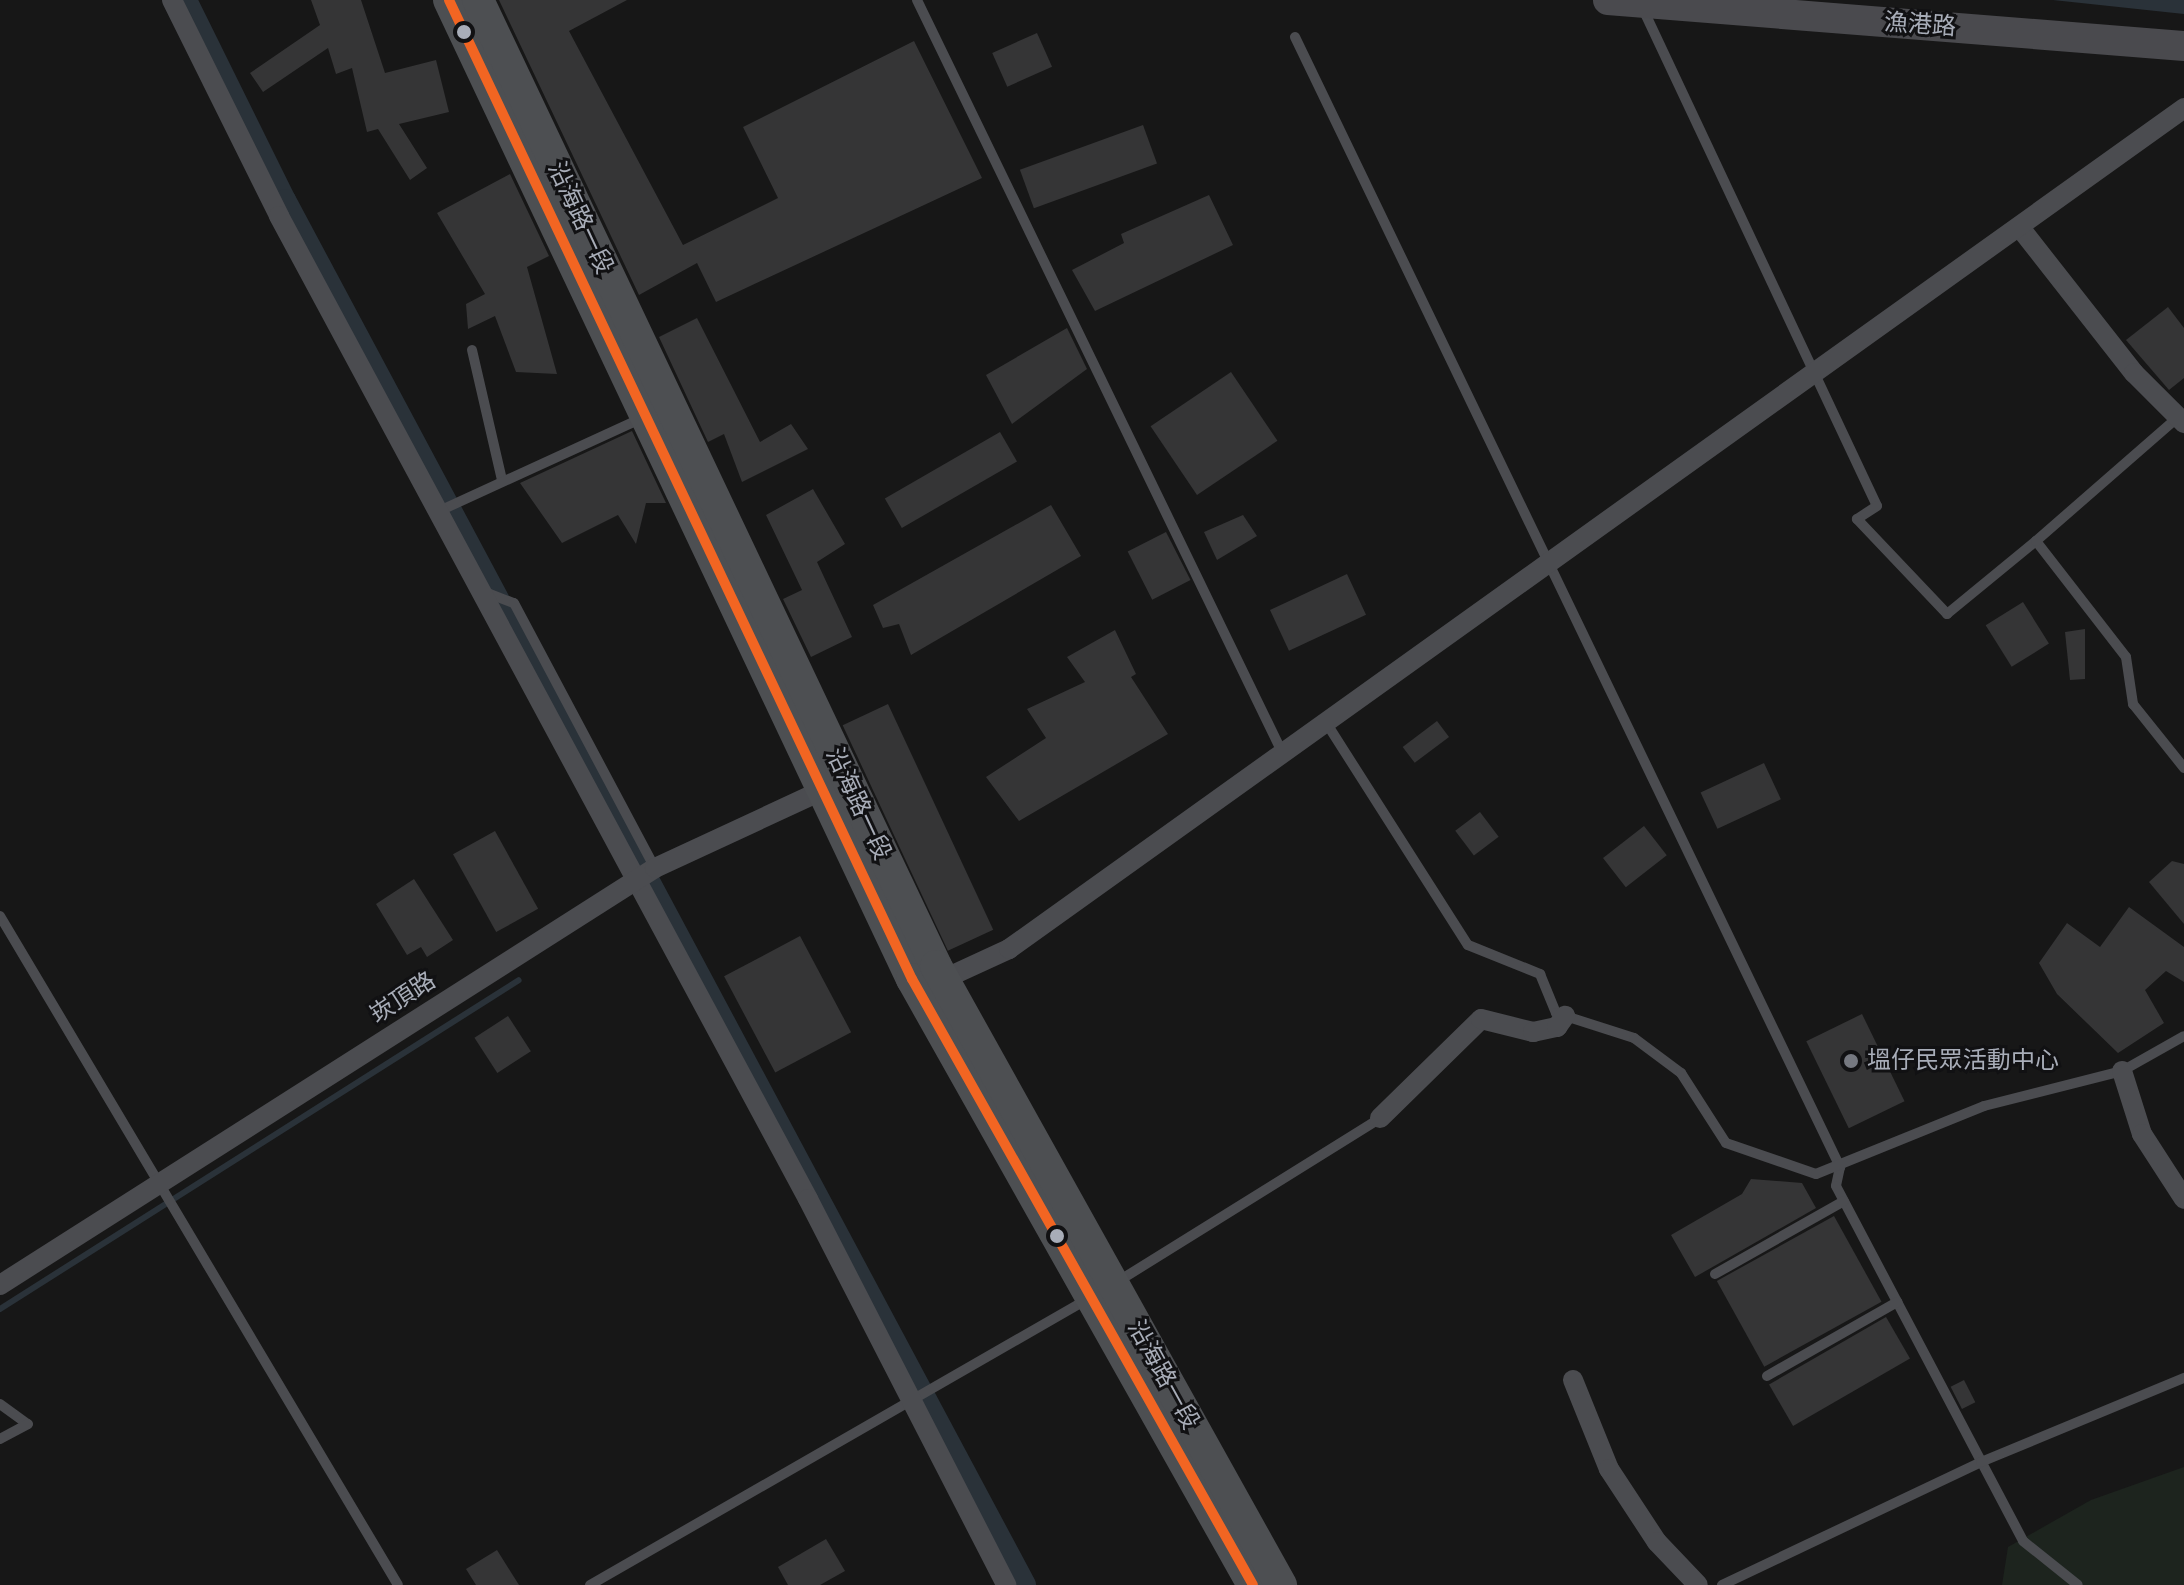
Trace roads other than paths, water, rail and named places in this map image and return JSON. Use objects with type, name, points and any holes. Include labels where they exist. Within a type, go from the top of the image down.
[{"type":"main road","name":"沿海路一段","points":[[449,0],[582,256],[930,985],[1103,1291],[1281,1585]]},
{"type":"main road","name":"沿海路一段","points":[[478,0],[582,256],[642,418],[670,443]]},
{"type":"main road","name":"沿海路一段","points":[[1103,1291],[1253,1585]]},
{"type":"street","points":[[172,0],[435,513],[632,883],[808,1199],[907,1398],[1006,1585]]},
{"type":"street","name":"漁港路","points":[[1608,0],[2184,46]]},
{"type":"street","points":[[930,985],[1009,949],[2021,229],[2184,108]]},
{"type":"street","points":[[2021,229],[2134,373],[2181,420]]},
{"type":"street","name":"崁頂路","points":[[0,1285],[655,868],[834,785]]},
{"type":"street","points":[[1380,1118],[1481,1019],[1533,1032],[1557,1027],[1565,1016]]},
{"type":"street","points":[[2122,1071],[2142,1134],[2184,1199]]},
{"type":"street","points":[[1573,1380],[1609,1469],[1657,1542],[1698,1585]]},
{"type":"lane","points":[[917,0],[1283,754]]},
{"type":"lane","points":[[1640,4],[1877,506],[1857,519],[1947,614],[2181,420]]},
{"type":"lane","points":[[1295,37],[1546,564],[1840,1167],[1836,1186],[2023,1541],[2078,1585]]},
{"type":"lane","points":[[472,350],[502,480]]},
{"type":"lane","points":[[435,513],[642,418]]},
{"type":"lane","points":[[2036,541],[2126,657],[2133,704],[2184,768]]},
{"type":"lane","points":[[476,589],[514,603],[655,868]]},
{"type":"lane","points":[[1327,724],[1451,926],[1468,945],[1540,974],[1556,1013],[1634,1038],[1681,1073],[1726,1143],[1816,1174],[1840,1167],[1984,1106],[2122,1071],[2184,1036]]},
{"type":"lane","points":[[0,916],[398,1585]]},
{"type":"lane","points":[[590,1585],[907,1398],[1103,1291],[1380,1118]]},
{"type":"lane","points":[[1715,1274],[1844,1201]]},
{"type":"lane","points":[[1767,1376],[1897,1302]]},
{"type":"lane","points":[[1722,1585],[1981,1462],[2184,1378]]},
{"type":"lane","points":[[0,1404],[28,1424],[0,1439]]},
{"type":"waterway","points":[[186,0],[285,200],[1025,1585]]},
{"type":"waterway","points":[[0,1309],[519,980]]},
{"type":"place","name":"塭仔民眾活動中心","points":[[1851,1061]]}]
